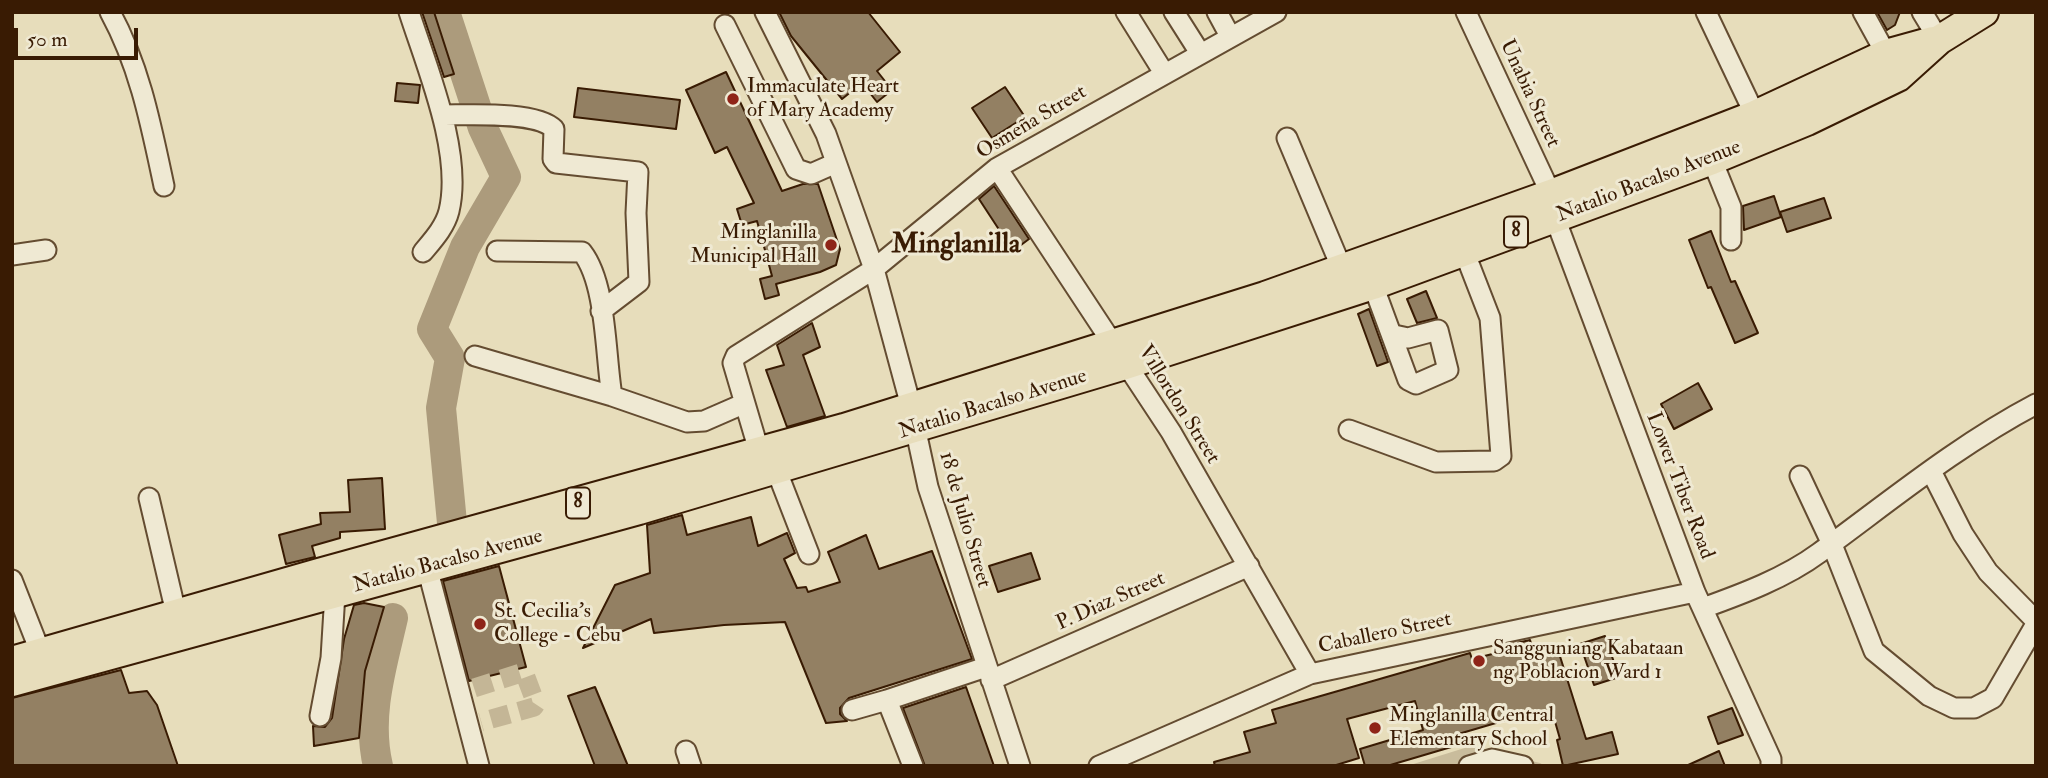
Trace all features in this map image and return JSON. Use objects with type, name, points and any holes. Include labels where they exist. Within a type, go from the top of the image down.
[{"type":"highway","name":"Natalio Bacalso Avenue","points":[[1119,355],[1342,269],[1712,160],[1807,121],[1892,65],[1984,12]]},
{"type":"highway","name":"Natalio Bacalso Avenue","points":[[12,682],[44,662],[176,613],[767,460],[1119,355],[1373,285],[1464,251],[1553,206],[1755,115],[1892,65]]},
{"type":"highway","name":"Natalio Bacalso Avenue","points":[[12,661],[44,662],[335,593],[639,510],[767,460]]},
{"type":"street","points":[[110,12],[129,50],[146,97],[164,186]]},
{"type":"street","points":[[409,12],[443,115],[450,182],[449,212],[438,234],[423,252]]},
{"type":"street","name":"18 de Julio Street","points":[[765,12],[826,134],[874,269],[914,418],[928,487],[1020,766]]},
{"type":"street","points":[[1126,12],[1164,73]]},
{"type":"street","points":[[1174,12],[1200,53]]},
{"type":"street","points":[[1217,12],[1230,36]]},
{"type":"street","name":"Osmeña Street","points":[[810,554],[743,404],[734,358],[874,269],[997,168],[1276,12]]},
{"type":"street","name":"Unabia Street","points":[[1466,12],[1553,206]]},
{"type":"street","points":[[1706,12],[1755,115]]},
{"type":"street","points":[[1863,12],[1892,65]]},
{"type":"street","points":[[1922,12],[1939,40]]},
{"type":"street","points":[[725,25],[796,169],[811,174],[836,163]]},
{"type":"street","points":[[443,115],[547,122],[554,129],[553,159],[556,163],[639,174],[636,213],[639,282],[601,311]]},
{"type":"street","points":[[1287,138],[1342,269]]},
{"type":"street","points":[[1712,160],[1731,208],[1731,240]]},
{"type":"street","name":"Villordon Street","points":[[997,168],[1171,432],[1310,674]]},
{"type":"street","name":"Lower Tiber Road","points":[[1553,206],[1699,600],[1771,759],[1771,766]]},
{"type":"street","points":[[12,255],[46,250]]},
{"type":"street","points":[[497,251],[582,252],[590,262],[601,311],[612,396]]},
{"type":"street","points":[[1349,430],[1436,462],[1494,461],[1501,456],[1490,318],[1464,251]]},
{"type":"street","points":[[1373,285],[1394,335]]},
{"type":"street","points":[[475,356],[612,396],[687,422],[704,421],[743,404]]},
{"type":"street","name":"Caballero Street","points":[[1099,766],[1310,674],[1751,590],[1820,553],[1831,542],[1931,471],[2007,419],[2036,404]]},
{"type":"street","points":[[1800,476],[1831,542],[1874,651],[1929,696],[1954,708],[1974,708],[1993,698],[2036,623],[1988,572],[1963,534],[1931,471]]},
{"type":"street","points":[[149,498],[176,613]]},
{"type":"street","name":"P. Diaz Street","points":[[852,710],[988,673],[1249,566]]},
{"type":"street","points":[[427,567],[467,690],[475,724],[479,766]]},
{"type":"street","points":[[12,580],[44,662]]},
{"type":"street","points":[[320,716],[331,658],[335,593]]},
{"type":"street","points":[[887,700],[913,766]]},
{"type":"street","points":[[1469,766],[1492,760],[1522,766]]},
{"type":"shaded area","points":[[1471,746],[1540,763],[1545,766],[1407,766]]},
{"type":"building","points":[[422,12],[434,12],[454,74],[444,77]]},
{"type":"building","points":[[779,12],[868,12],[900,52],[877,71],[892,90],[877,102],[862,83],[842,99],[791,36]]},
{"type":"building","points":[[1877,12],[1900,12],[1895,25],[1887,30]]},
{"type":"building","points":[[726,72],[782,191],[803,184],[818,184],[840,249],[836,265],[776,284],[779,295],[765,299],[760,279],[772,276],[757,221],[742,225],[737,209],[754,203],[727,147],[715,153],[686,90]]},
{"type":"building","points":[[397,83],[420,85],[418,103],[395,101]]},
{"type":"building","points":[[1005,87],[1025,117],[992,138],[972,108]]},
{"type":"building","points":[[578,88],[680,100],[676,129],[574,117]]},
{"type":"building","points":[[994,186],[1029,239],[1013,251],[979,199]]},
{"type":"building","points":[[1774,196],[1781,217],[1744,230],[1743,206]]},
{"type":"building","points":[[1824,198],[1831,218],[1787,232],[1780,212]]},
{"type":"building","points":[[1711,231],[1731,282],[1735,281],[1758,333],[1735,343],[1711,287],[1708,288],[1689,240]]},
{"type":"building","points":[[1426,291],[1437,318],[1417,323],[1407,299]]},
{"type":"building","points":[[1369,309],[1388,362],[1377,366],[1358,314]]},
{"type":"building","points":[[812,323],[820,347],[803,355],[825,416],[787,427],[766,370],[784,365],[777,345]]},
{"type":"building","points":[[1698,383],[1712,409],[1674,429],[1661,404]]},
{"type":"building","points":[[382,478],[385,529],[340,532],[340,538],[312,546],[315,557],[286,564],[279,535],[321,524],[320,513],[350,512],[348,480]]},
{"type":"building","points":[[682,515],[687,535],[751,517],[758,546],[787,533],[795,553],[784,559],[797,588],[806,587],[808,592],[840,582],[828,552],[866,535],[879,569],[932,551],[972,659],[849,698],[840,708],[840,714],[847,721],[826,723],[785,622],[724,625],[654,633],[651,619],[583,648],[615,585],[650,573],[647,525]]},
{"type":"building","points":[[1031,553],[1040,579],[998,592],[989,566]]},
{"type":"building","name":"St. Cecilia's College - Cebu","points":[[499,566],[526,667],[469,681],[443,581]]},
{"type":"building","points":[[364,603],[384,607],[365,671],[359,738],[314,746],[313,726],[325,727],[332,718],[344,639],[354,605]]},
{"type":"building","points":[[1605,636],[1619,677],[1594,685],[1580,644]]},
{"type":"building","points":[[1530,640],[1535,656],[1558,650],[1586,739],[1612,732],[1618,754],[1563,766],[1557,740],[1560,739],[1552,711],[1531,716],[1530,713],[1455,735],[1458,745],[1387,766],[1365,766],[1360,749],[1423,730],[1415,701],[1347,719],[1359,758],[1333,766],[1215,766],[1214,762],[1250,752],[1244,732],[1276,723],[1272,710],[1470,653],[1472,659],[1513,649],[1512,644]]},
{"type":"building","points":[[121,670],[129,693],[147,691],[157,705],[178,766],[12,766],[12,698]]},
{"type":"building","points":[[595,687],[628,766],[595,766],[568,696]]},
{"type":"building","points":[[966,687],[994,766],[925,766],[903,708]]},
{"type":"building","points":[[1732,708],[1743,735],[1718,744],[1708,717]]},
{"type":"building","points":[[1719,751],[1725,766],[1686,766]]},
{"type":"waterway","points":[[445,12],[483,128],[506,177],[465,247],[432,329],[450,358],[441,408],[452,523]]},
{"type":"waterway","points":[[378,766],[375,710],[380,673],[393,618]]},
{"type":"tunnel","points":[[474,688],[524,672],[536,704],[534,707],[481,722]]},
{"type":"place","name":"Immaculate Heart of Mary Academy","points":[[733,99]]},
{"type":"place","name":"Minglanilla Municipal Hall","points":[[831,245]]},
{"type":"place","name":"St. Cecilia's College - Cebu","points":[[480,624]]},
{"type":"place","name":"Sangguniang Kabataan ng Poblacion Ward 1","points":[[1479,661]]},
{"type":"place","name":"Minglanilla Central Elementary School","points":[[1375,728]]},
{"type":"district","name":"Minglanilla","points":[[956,246]]}]
